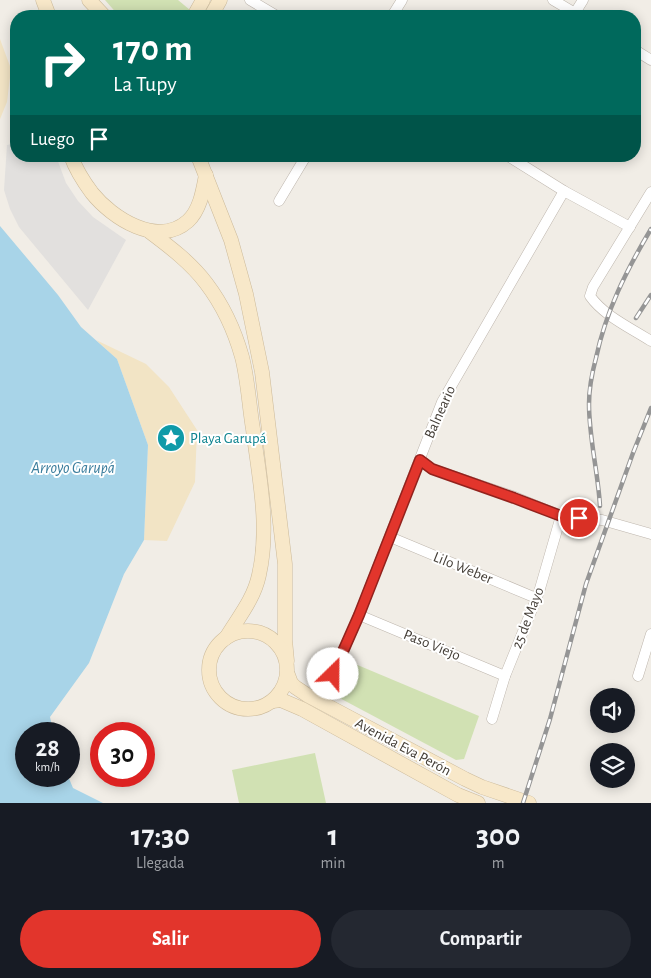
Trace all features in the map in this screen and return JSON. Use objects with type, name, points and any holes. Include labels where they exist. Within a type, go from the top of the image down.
[{"type":"main road","points":[[89,0],[98,10]]},
{"type":"main road","points":[[73,162],[84,182],[108,209],[129,223],[150,232],[191,266],[206,283],[221,307],[237,341],[245,375],[263,503],[264,546],[255,590],[245,610],[211,657],[209,669],[210,681],[224,702],[236,708],[249,710],[259,708],[272,701],[284,687],[287,668],[285,564],[262,372],[246,294],[234,248],[201,162]]},
{"type":"main road","points":[[150,232],[178,228],[189,220],[199,203],[206,175]]},
{"type":"main road","points":[[226,638],[240,632],[257,632],[269,637],[280,648],[287,668]]},
{"type":"main road","name":"Avenida Eva Perón","points":[[287,668],[291,683],[295,688],[320,703],[465,779],[482,787],[529,803]]},
{"type":"main road","name":"Avenida Eva Perón","points":[[272,701],[281,700],[302,709],[458,795],[478,803]]},
{"type":"street","points":[[250,0],[267,10]]},
{"type":"street","points":[[553,0],[568,10]]},
{"type":"street","points":[[279,201],[302,162]]},
{"type":"street","points":[[518,162],[564,191],[630,227]]},
{"type":"street","name":"Balneario","points":[[320,703],[359,615],[442,402],[564,191]]},
{"type":"street","points":[[651,192],[593,287],[590,296],[596,304],[608,313],[651,341]]},
{"type":"street","points":[[420,460],[432,469],[561,516],[608,521],[651,534]]},
{"type":"street","name":"25 de Mayo","points":[[492,719],[505,676],[536,598],[561,516]]},
{"type":"street","name":"Lilo Weber","points":[[390,537],[536,598]]},
{"type":"street","name":"Paso Viejo","points":[[359,615],[505,676]]},
{"type":"street","points":[[638,676],[651,634]]},
{"type":"green space","points":[[105,0],[178,0],[190,10],[114,10]]},
{"type":"green space","points":[[348,661],[479,716],[464,759],[456,760],[334,695]]},
{"type":"green space","points":[[315,753],[326,803],[239,803],[232,770]]},
{"type":"sand","points":[[0,39],[10,66],[10,77],[7,102],[0,119]]},
{"type":"sand","name":"Playa Garupá","points":[[96,340],[146,364],[169,387],[197,430],[195,482],[167,541],[144,540],[148,445],[117,359]]},
{"type":"shaded area","points":[[10,144],[10,162],[58,162],[66,183],[78,201],[93,217],[126,240],[88,310],[19,227],[10,209],[4,190],[7,145]]},
{"type":"water","name":"Arroyo Garupá","points":[[0,226],[58,295],[81,327],[117,359],[148,445],[144,540],[124,574],[89,663],[50,717],[51,722],[15,722],[15,787],[73,787],[103,803],[0,803]]},
{"type":"railway","points":[[600,506],[589,417],[592,375],[600,341],[611,308],[633,260],[651,229]]},
{"type":"railway","points":[[636,318],[651,295]]},
{"type":"railway","points":[[523,803],[550,719],[586,584],[651,408]]},
{"type":"place","name":"Playa Garupá","points":[[171,438]]},
{"type":"route","points":[[333,674],[359,615],[420,460],[432,469],[561,516],[579,518]]}]
